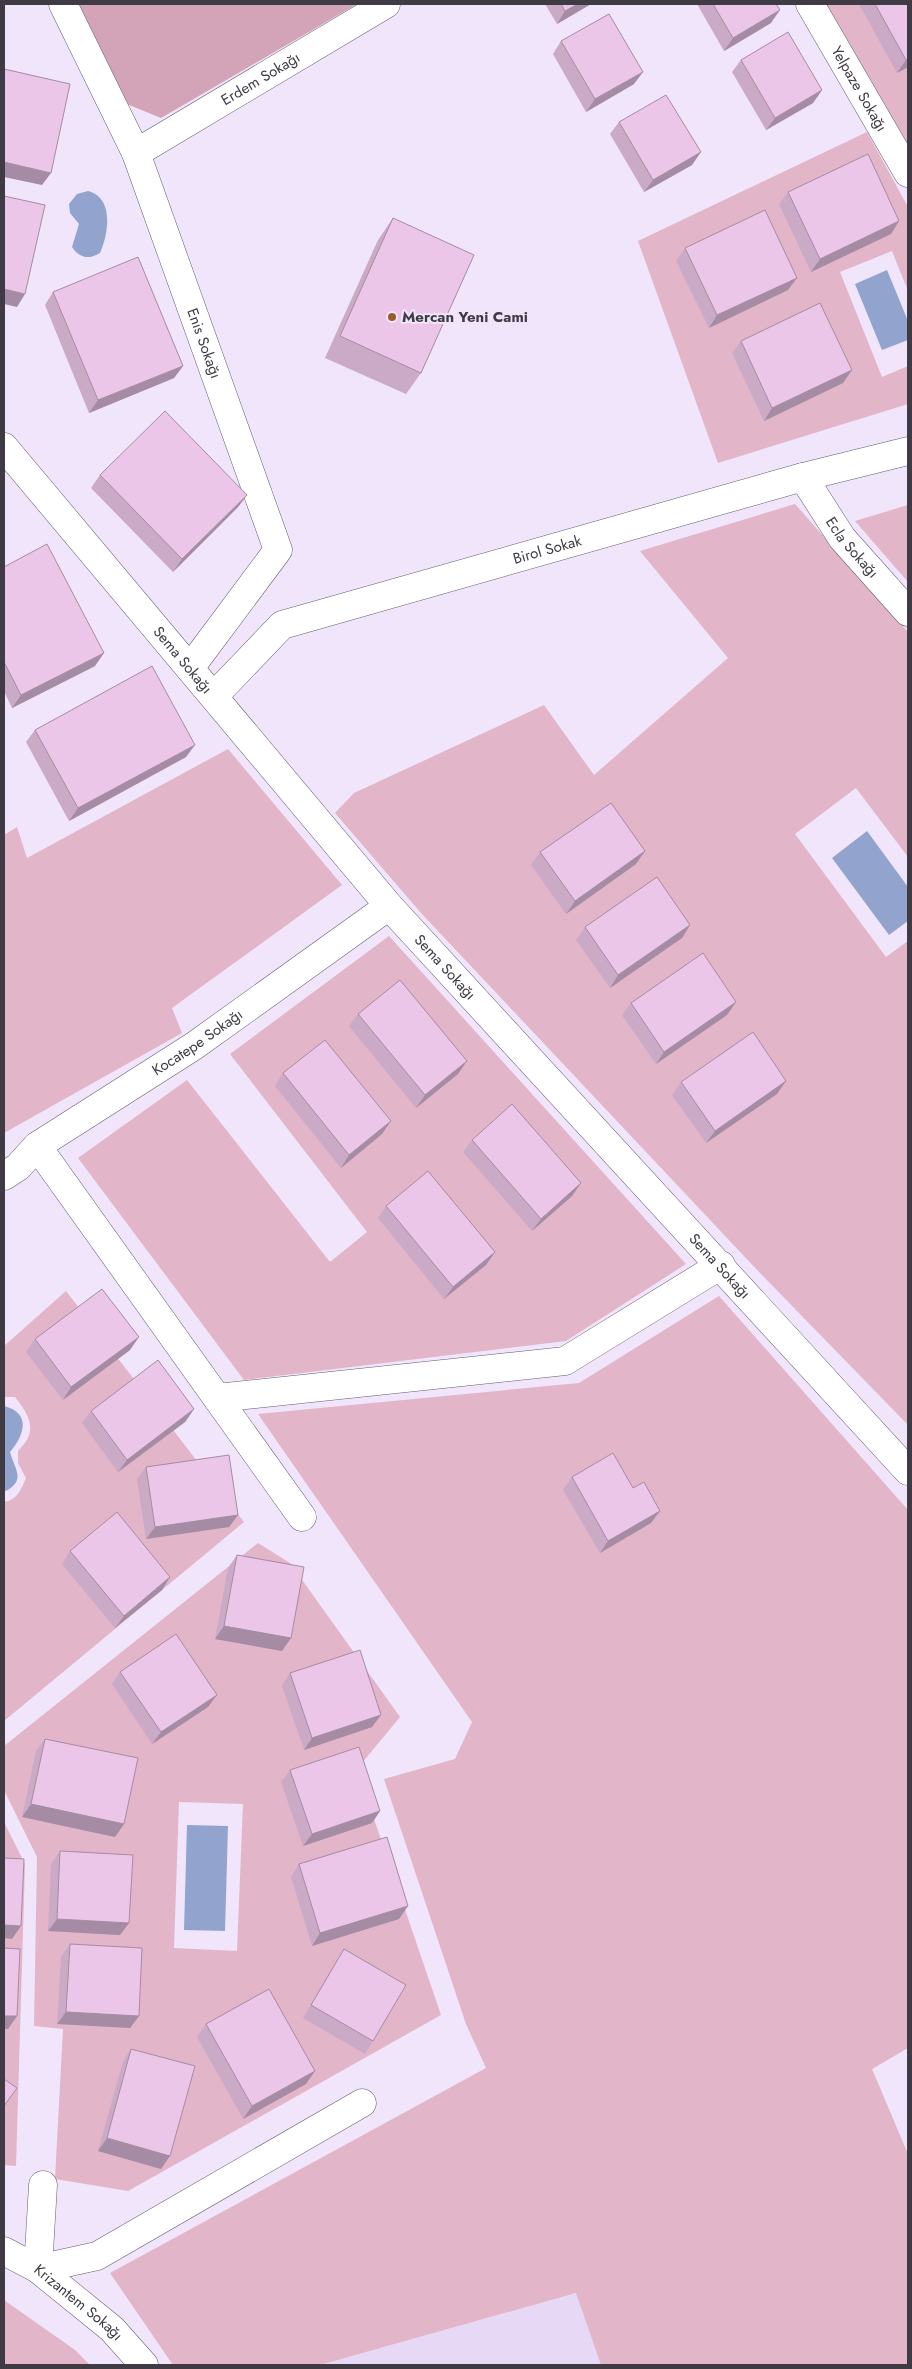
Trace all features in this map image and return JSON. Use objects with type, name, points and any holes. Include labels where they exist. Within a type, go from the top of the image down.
[{"type":"street","name":"Enis Sokağı","points":[[63,4],[136,152],[278,550],[190,668]]},
{"type":"street","name":"Erdem Sokağı","points":[[136,152],[386,4]]},
{"type":"street","name":"Yelpaze Sokağı","points":[[810,4],[908,173]]},
{"type":"street","name":"Sema Sokağı","points":[[4,447],[389,906],[721,1265],[908,1471]]},
{"type":"street","name":"Birol Sokak","points":[[214,696],[282,625],[803,477],[908,451]]},
{"type":"street","name":"Ecla Sokağı","points":[[803,477],[842,538],[908,612]]},
{"type":"street","name":"Kocatepe Sokağı","points":[[4,1176],[18,1167],[37,1146],[194,1046],[389,906]]},
{"type":"street","points":[[37,1146],[302,1516]]},
{"type":"street","points":[[217,1398],[565,1361],[721,1265]]},
{"type":"street","points":[[43,2184],[38,2269],[97,2256],[362,2103]]},
{"type":"street","name":"Krizantem Sokağı","points":[[4,2252],[38,2269],[112,2329],[144,2365]]},
{"type":"shaded area","points":[[79,4],[357,4],[161,118],[127,104]]},
{"type":"shaded area","points":[[825,4],[908,4],[908,149]]},
{"type":"shaded area","points":[[867,132],[908,207],[908,291],[892,251],[840,272],[882,377],[908,366],[908,404],[718,463],[638,241]]},
{"type":"shaded area","points":[[795,504],[908,632],[908,857],[856,788],[795,834],[886,957],[908,941],[908,1425],[760,1273],[421,913],[335,813],[354,793],[544,705],[594,775],[728,658],[640,551]]},
{"type":"shaded area","points":[[908,505],[908,582],[855,521]]},
{"type":"shaded area","points":[[228,749],[342,885],[172,1008],[182,1033],[4,1133],[4,835],[17,827],[27,858]]},
{"type":"shaded area","points":[[389,936],[686,1264],[566,1341],[244,1380],[78,1158],[187,1080],[330,1262],[367,1232],[230,1054]]},
{"type":"shaded area","points":[[66,1291],[244,1522],[4,1721],[4,1502],[15,1497],[26,1478],[18,1463],[18,1451],[28,1437],[30,1424],[25,1411],[15,1397],[4,1397],[4,1346]]},
{"type":"shaded area","points":[[719,1296],[908,1510],[908,2048],[872,2069],[908,2154],[908,2365],[601,2365],[576,2293],[320,2365],[173,2365],[110,2273],[486,2068],[466,2024],[384,1779],[455,1759],[472,1722],[258,1414],[579,1383]]},
{"type":"shaded area","points":[[258,1543],[290,1563],[400,1717],[357,1769],[441,2015],[128,2191],[55,2179],[63,2029],[34,2026],[37,1857],[4,1790],[4,1746]],"holes":[[[179,1802],[243,1804],[237,1951],[174,1948]]]},
{"type":"shaded area","points":[[4,1822],[25,1864],[16,2166],[4,2165]]},
{"type":"shaded area","points":[[577,2293],[601,2365],[320,2365]]},
{"type":"shaded area","points":[[4,2300],[75,2350],[90,2365],[4,2365]]},
{"type":"water","points":[[88,191],[97,195],[102,201],[106,209],[107,218],[105,237],[100,253],[92,257],[81,256],[72,247],[79,224],[70,213],[69,204],[77,194]]},
{"type":"water","points":[[887,270],[908,321],[908,340],[882,350],[855,284]]},
{"type":"water","points":[[867,831],[908,887],[908,921],[889,935],[832,858]]},
{"type":"water","points":[[4,1406],[13,1409],[19,1414],[23,1426],[19,1439],[10,1452],[17,1474],[16,1483],[6,1491],[4,1490]]},
{"type":"water","points":[[187,1825],[228,1826],[225,1931],[184,1930]]},
{"type":"building","points":[[561,4],[578,4],[565,11]]},
{"type":"building","points":[[713,4],[776,4],[780,10],[733,38]]},
{"type":"building","points":[[875,4],[908,4],[908,59],[906,60]]},
{"type":"building","points":[[609,14],[643,72],[595,99],[561,41]]},
{"type":"building","points":[[788,32],[822,90],[775,118],[741,60]]},
{"type":"building","points":[[4,69],[70,84],[51,173],[4,162]]},
{"type":"building","points":[[666,95],[701,152],[653,180],[619,122]]},
{"type":"building","points":[[868,154],[899,221],[820,259],[788,192]]},
{"type":"building","points":[[4,196],[45,205],[25,294],[4,289]]},
{"type":"building","points":[[765,210],[797,278],[717,315],[685,248]]},
{"type":"building","name":"Mercan Yeni Cami","points":[[393,218],[474,255],[421,373],[340,336]]},
{"type":"building","points":[[138,257],[183,366],[98,400],[53,292]]},
{"type":"building","points":[[820,303],[852,370],[772,408],[741,341]]},
{"type":"building","points":[[165,411],[247,495],[182,559],[100,475]]},
{"type":"building","points":[[47,544],[104,653],[21,695],[4,662],[4,567]]},
{"type":"building","points":[[152,666],[195,745],[78,808],[35,730]]},
{"type":"building","points":[[611,803],[645,851],[575,901],[540,852]]},
{"type":"building","points":[[657,877],[690,925],[618,975],[585,927]]},
{"type":"building","points":[[703,953],[736,1002],[664,1052],[631,1003]]},
{"type":"building","points":[[400,980],[467,1061],[425,1095],[358,1014]]},
{"type":"building","points":[[753,1032],[786,1081],[715,1131],[681,1082]]},
{"type":"building","points":[[325,1040],[391,1121],[349,1155],[283,1073]]},
{"type":"building","points":[[512,1104],[581,1183],[541,1219],[472,1140]]},
{"type":"building","points":[[428,1171],[495,1252],[453,1287],[386,1206]]},
{"type":"building","points":[[102,1289],[139,1337],[71,1387],[35,1339]]},
{"type":"building","points":[[158,1360],[194,1409],[127,1460],[91,1411]]},
{"type":"building","points":[[613,1453],[633,1488],[644,1482],[660,1511],[608,1541],[572,1477]]},
{"type":"building","points":[[229,1455],[238,1515],[155,1527],[146,1467]]},
{"type":"building","points":[[117,1512],[170,1577],[124,1616],[70,1551]]},
{"type":"building","points":[[237,1555],[304,1567],[291,1638],[224,1626]]},
{"type":"building","points":[[176,1634],[217,1695],[161,1732],[120,1672]]},
{"type":"building","points":[[360,1650],[381,1715],[312,1738],[290,1673]]},
{"type":"building","points":[[45,1739],[138,1758],[124,1824],[31,1804]]},
{"type":"building","points":[[359,1747],[380,1811],[312,1834],[290,1770]]},
{"type":"building","points":[[387,1837],[408,1906],[320,1933],[299,1864]]},
{"type":"building","points":[[60,1851],[133,1855],[129,1923],[57,1919]]},
{"type":"building","points":[[4,1858],[24,1859],[21,1926],[4,1925]]},
{"type":"building","points":[[70,1944],[142,1948],[139,2016],[66,2012]]},
{"type":"building","points":[[4,1948],[20,1949],[17,2016],[4,2016]]},
{"type":"building","points":[[344,1949],[406,1985],[373,2041],[311,2005]]},
{"type":"building","points":[[269,1989],[315,2071],[252,2106],[206,2024]]},
{"type":"building","points":[[131,2049],[195,2066],[170,2156],[107,2138]]},
{"type":"building","points":[[4,2079],[17,2088],[4,2106]]},
{"type":"place","name":"Mercan Yeni Cami","points":[[392,317]]}]
